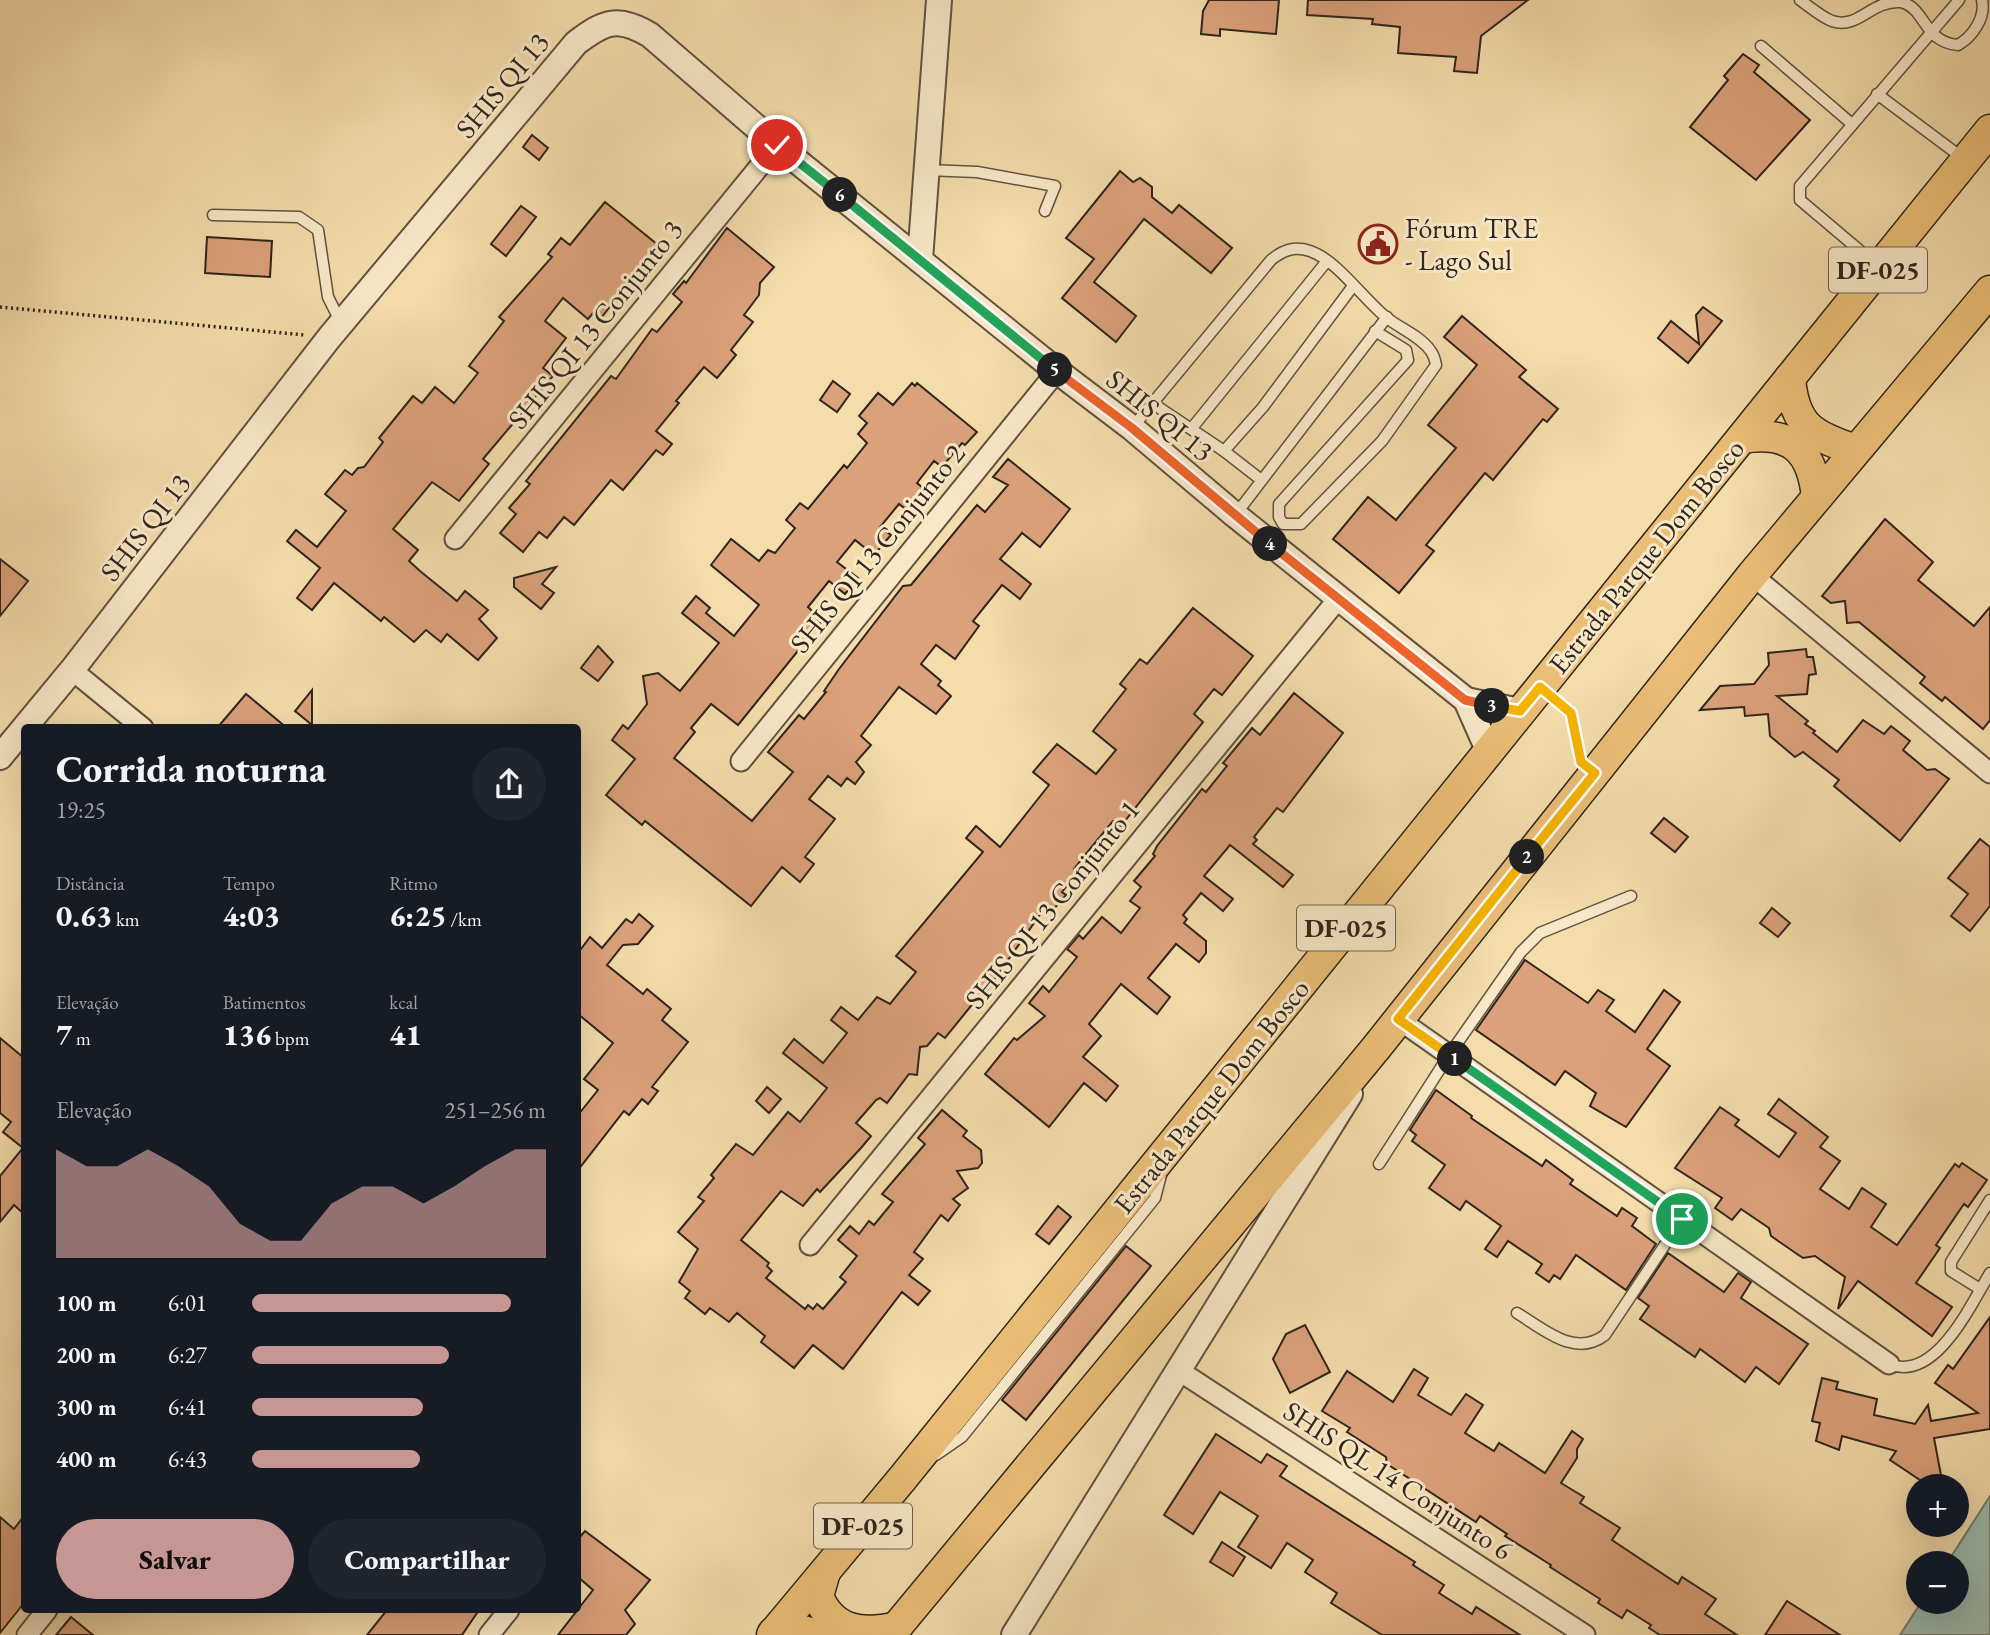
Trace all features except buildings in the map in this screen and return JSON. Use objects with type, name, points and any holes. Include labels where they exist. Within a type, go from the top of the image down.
[{"type":"main road","name":"Estrada Parque Dom Bosco","points":[[773,1634],[902,1479],[1488,750],[1967,162],[1990,130]]},
{"type":"main road","name":"DF-025","points":[[894,1631],[1376,1048],[1752,575],[1988,297]]},
{"type":"main road","points":[[1790,378],[1792,403],[1800,420],[1810,430],[1856,450]]},
{"type":"main road","points":[[1742,438],[1762,435],[1780,438],[1798,447],[1810,460],[1816,498]]},
{"type":"main road","points":[[825,1572],[818,1596],[833,1619],[850,1631],[865,1634],[894,1631]]},
{"type":"main road","points":[[773,1634],[799,1630],[818,1635]]},
{"type":"street","points":[[920,260],[939,0]]},
{"type":"street","name":"SHIS QI 13","points":[[27,724],[335,331],[576,43],[596,28],[614,22],[633,25],[650,36],[777,145],[1057,372],[1132,428],[1235,515],[1465,700],[1488,750]]},
{"type":"street","name":"SHIS QI 13 Conjunto 3","points":[[456,539],[777,145]]},
{"type":"street","name":"SHIS QI 13 Conjunto 2","points":[[741,761],[1057,372]]},
{"type":"street","points":[[1752,575],[1990,773]]},
{"type":"street","name":"SHIS QI 13 Conjunto 1","points":[[810,1245],[1338,599]]},
{"type":"street","points":[[72,670],[138,724]]},
{"type":"street","name":"SHIS QI 13","points":[[1465,700],[1520,711]]},
{"type":"street","name":"SHIS QI 13","points":[[0,757],[21,732]]},
{"type":"street","points":[[1398,1019],[1889,1364]]},
{"type":"street","points":[[1014,1635],[1181,1372],[1376,1048]]},
{"type":"street","name":"SHIS QL 14 Conjunto 6","points":[[1181,1372],[1585,1635]]},
{"type":"street","points":[[27,1635],[45,1613]]},
{"type":"street","points":[[489,1635],[507,1613]]},
{"type":"lane","points":[[1800,0],[1830,21],[1842,22],[1852,21],[1870,6],[1882,2],[1903,2],[1911,6],[1930,32],[1947,44],[1958,45],[1968,39],[1981,16],[1982,0]]},
{"type":"lane","points":[[1880,268],[1800,200],[1800,186],[1959,0]]},
{"type":"lane","points":[[1761,46],[1852,124]]},
{"type":"lane","points":[[1877,94],[1967,162]]},
{"type":"lane","points":[[926,170],[977,172],[1055,186],[1045,211]]},
{"type":"lane","points":[[213,215],[299,217],[312,223],[318,230],[335,331]]},
{"type":"lane","points":[[1132,428],[1270,260],[1283,250],[1297,248],[1312,252],[1327,261],[1387,317],[1431,351],[1435,358],[1434,370],[1382,441],[1301,524],[1283,524],[1279,517],[1279,505],[1408,359],[1406,350],[1375,331]]},
{"type":"lane","points":[[1192,428],[1327,261]]},
{"type":"lane","points":[[1224,451],[1263,407],[1353,286]]},
{"type":"lane","points":[[1235,515],[1387,317]]},
{"type":"lane","points":[[1153,403],[1192,428],[1260,479]]},
{"type":"lane","points":[[1379,1164],[1449,1055],[1521,952],[1540,933],[1631,896]]},
{"type":"lane","points":[[1980,1289],[1951,1271],[1951,1262],[1990,1200]]},
{"type":"lane","points":[[1517,1313],[1565,1343],[1583,1346],[1596,1342],[1605,1335],[1682,1219]]},
{"type":"lane","points":[[1889,1364],[1903,1370],[1918,1367],[1931,1358],[1947,1341],[1990,1273]]},
{"type":"path","points":[[0,307],[335,331]]},
{"type":"path","points":[[1540,687],[1571,713],[1581,762],[1595,773]]},
{"type":"shaded area","points":[[1990,1496],[1990,1635],[1900,1635],[1914,1614],[1969,1614],[1969,1551],[1955,1551],[1964,1537],[1969,1537],[1969,1529]]},
{"type":"place","name":"Fórum TRE - Lago Sul","points":[[1378,244]]},
{"type":"route","points":[[777,145],[1057,372],[1132,428],[1235,515],[1465,700],[1520,711],[1540,687],[1571,713],[1581,762],[1595,773],[1398,1019],[1682,1219]]}]
